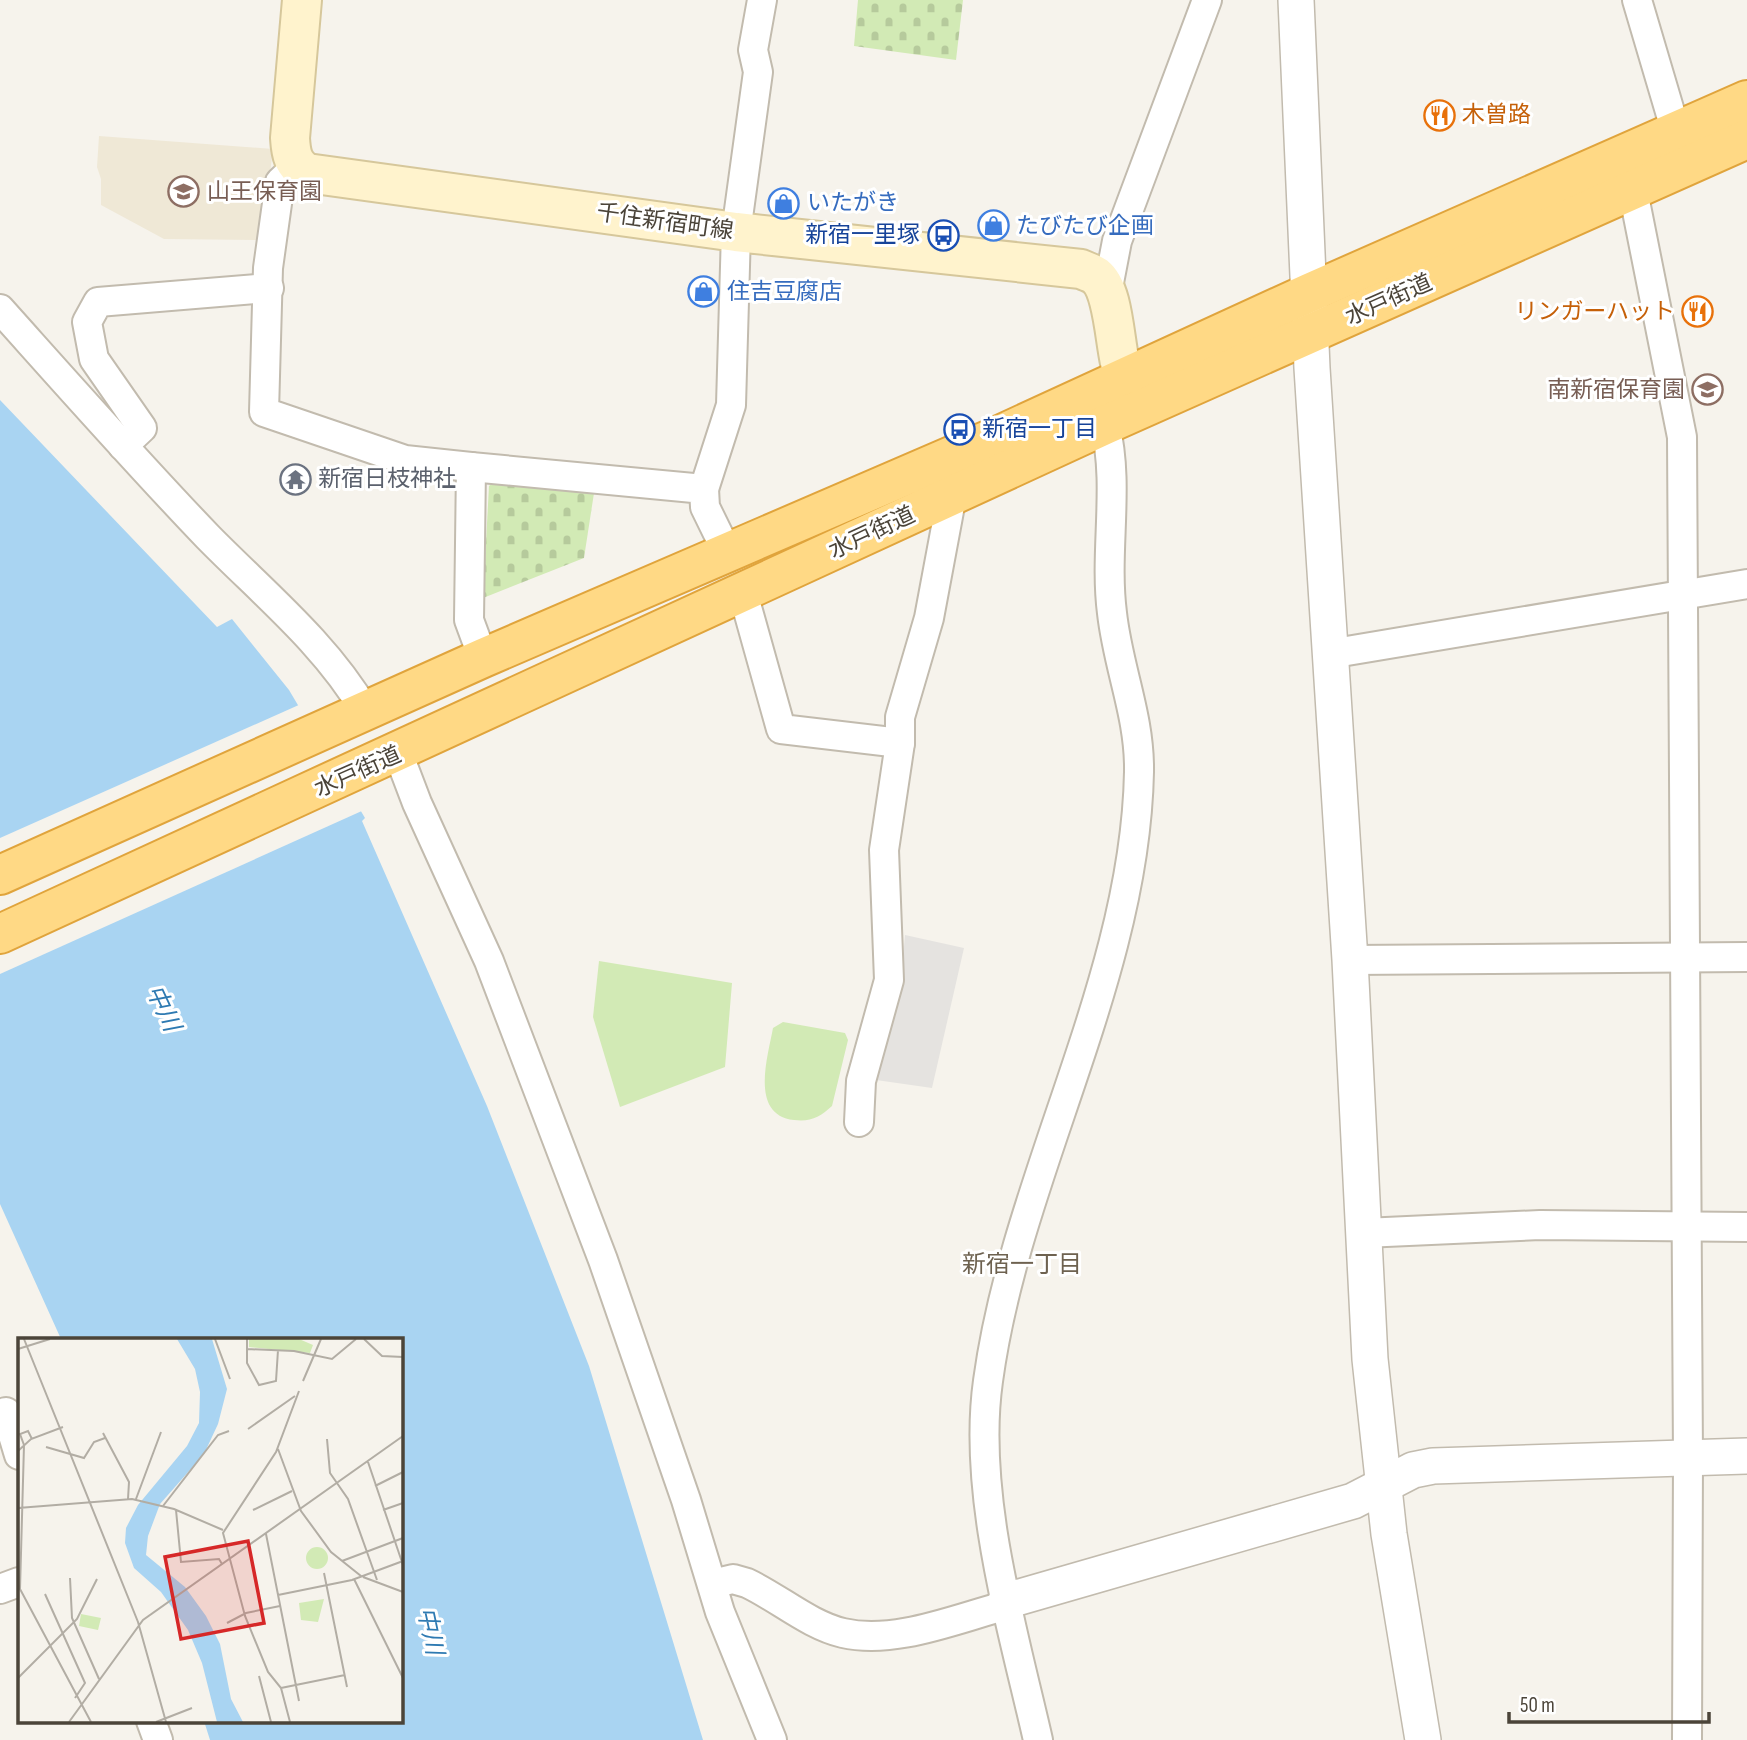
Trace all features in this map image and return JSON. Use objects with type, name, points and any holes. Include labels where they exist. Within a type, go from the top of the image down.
[{"type":"highway","name":"水戸街道","points":[[0,875],[483,658],[727,554],[1747,100]]},
{"type":"highway","name":"水戸街道","points":[[0,934],[398,753],[1105,425],[1747,139]]},
{"type":"main road","points":[[297,166],[291,153],[290,138],[302,0]]},
{"type":"main road","name":"千住新宿町線","points":[[297,166],[307,173],[329,178],[736,232],[1081,269],[1098,277],[1107,293]]},
{"type":"main road","points":[[1107,293],[1117,360],[1124,378]]},
{"type":"street","points":[[727,554],[705,507],[704,489],[731,405],[736,232],[758,72],[754,50],[762,0]]},
{"type":"street","points":[[1107,293],[1117,240],[1207,0]]},
{"type":"street","points":[[1296,0],[1310,335],[1350,960],[1370,1359],[1382,1485],[1423,1740]]},
{"type":"street","points":[[1637,0],[1676,132]]},
{"type":"street","points":[[297,166],[280,183],[268,268],[264,412],[405,460],[704,489]]},
{"type":"street","points":[[1633,191],[1682,437],[1688,1458],[1686,1740]]},
{"type":"street","points":[[123,446],[142,428],[94,359],[87,323],[97,302],[269,288]]},
{"type":"street","points":[[0,309],[123,446],[329,660],[350,685],[349,718]]},
{"type":"street","points":[[1038,1740],[1007,1603],[984,1441],[988,1381],[1005,1294],[1120,913],[1137,811],[1137,724],[1112,615],[1108,549],[1111,451],[1105,425]]},
{"type":"street","points":[[471,467],[469,620],[483,658]]},
{"type":"street","points":[[859,1122],[861,1081],[889,980],[884,850],[900,743],[902,708],[929,618],[952,495]]},
{"type":"street","points":[[1329,653],[1747,584]]},
{"type":"street","points":[[743,593],[781,729],[900,743]]},
{"type":"street","points":[[398,753],[489,961],[599,1248],[712,1584],[754,1700],[772,1740]]},
{"type":"street","points":[[1350,960],[1747,957]]},
{"type":"street","points":[[1364,1233],[1540,1225],[1747,1227]]},
{"type":"street","points":[[8,1415],[18,1451]]},
{"type":"street","points":[[712,1584],[733,1580],[747,1583],[842,1633],[872,1636],[925,1627],[1353,1501],[1413,1470],[1433,1466],[1747,1456]]},
{"type":"street","points":[[0,1588],[18,1582]]},
{"type":"street","points":[[151,1722],[158,1740]]},
{"type":"shaded area","name":"山王保育園","points":[[99,136],[273,149],[262,240],[164,239],[101,205],[101,179],[97,167]]},
{"type":"shaded area","points":[[905,935],[964,948],[932,1088],[876,1080],[901,981]]},
{"type":"green space","points":[[858,0],[963,0],[956,60],[854,46]]},
{"type":"green space","points":[[496,480],[594,493],[584,558],[483,598],[489,486]]},
{"type":"green space","points":[[599,961],[732,983],[725,1067],[620,1107],[593,1017]]},
{"type":"green space","points":[[783,1022],[845,1033],[848,1040],[832,1106],[810,1119],[794,1120],[780,1116],[771,1107],[766,1096],[766,1068],[773,1028]]},
{"type":"water","name":"中川","points":[[0,400],[217,627],[232,619],[289,690],[365,818],[362,821],[487,1106],[589,1366],[703,1740],[210,1740],[204,1722],[402,1722],[402,1338],[61,1338],[0,1204]]},
{"type":"pier","points":[[301,704],[364,810],[0,974],[0,838]]},
{"type":"place","name":"木曽路","points":[[1439,115]]},
{"type":"place","name":"山王保育園","points":[[184,192]]},
{"type":"place","name":"いたがき","points":[[784,203]]},
{"type":"place","name":"たびたび企画","points":[[993,226]]},
{"type":"place","name":"新宿一里塚","points":[[943,235]]},
{"type":"place","name":"住吉豆腐店","points":[[704,292]]},
{"type":"place","name":"リンガーハット","points":[[1698,312]]},
{"type":"place","name":"南新宿保育園","points":[[1708,390]]},
{"type":"place","name":"新宿一丁目","points":[[959,429]]},
{"type":"place","name":"新宿日枝神社","points":[[295,479]]},
{"type":"district","name":"新宿一丁目","points":[[1022,1264]]}]
